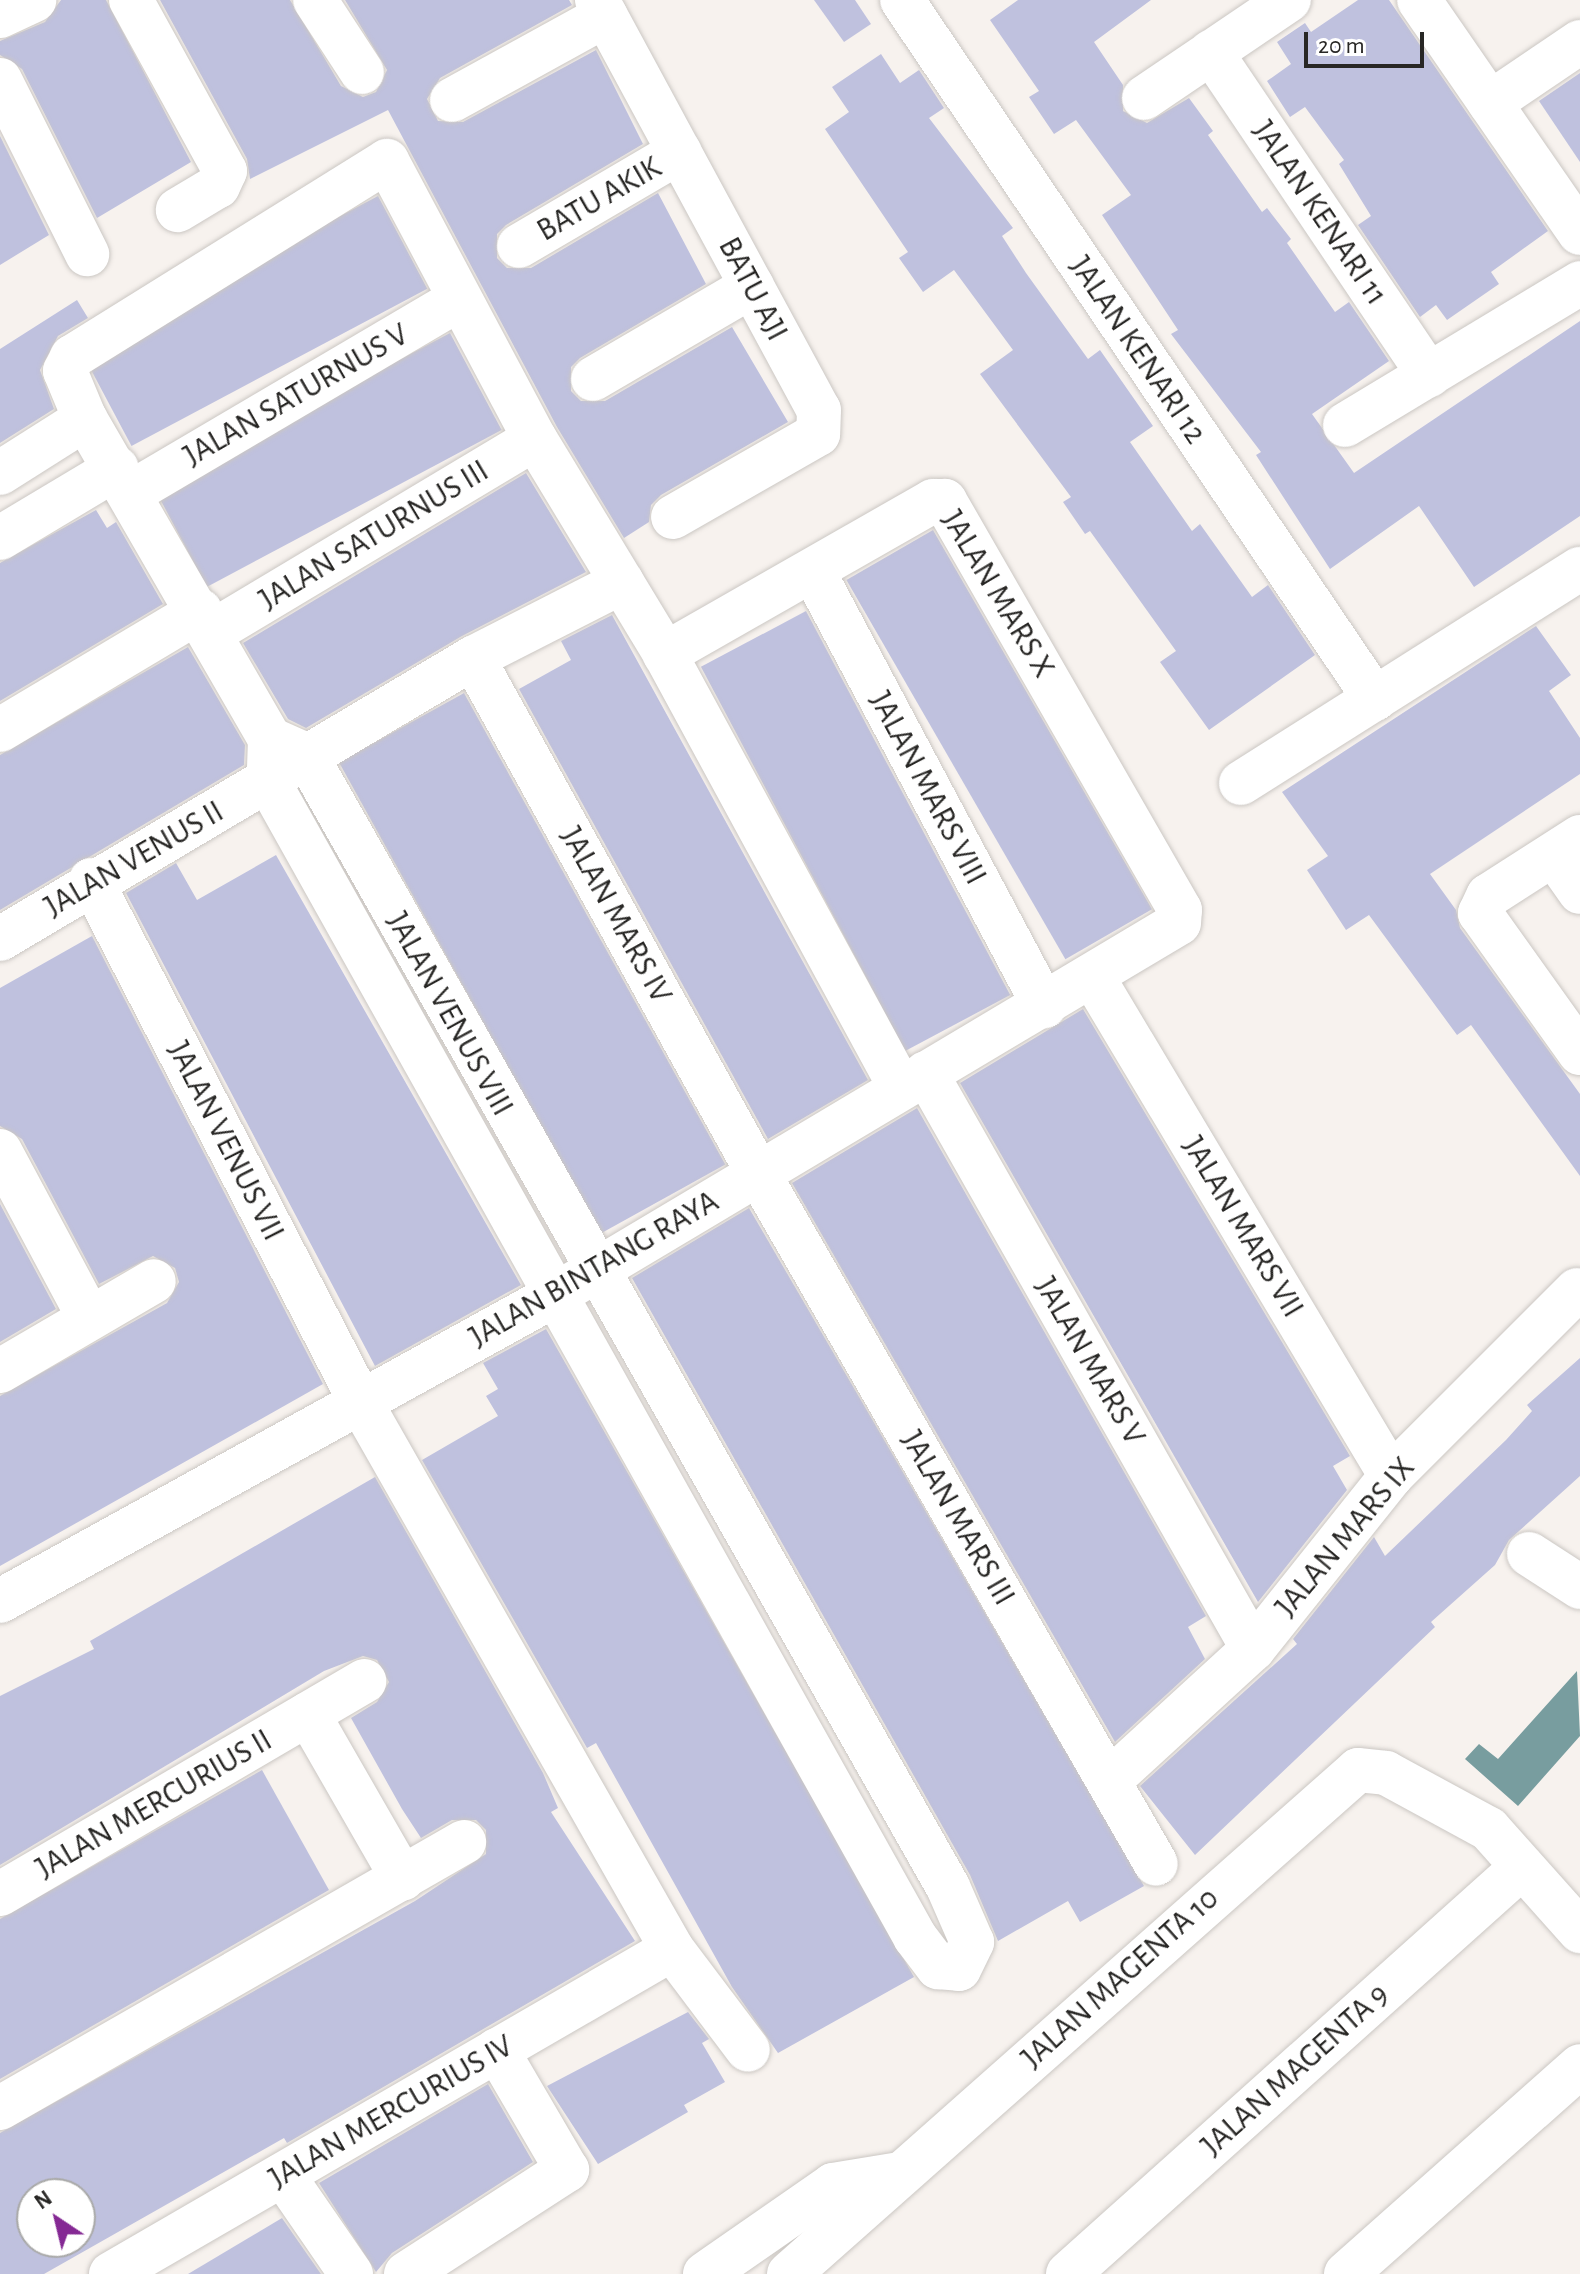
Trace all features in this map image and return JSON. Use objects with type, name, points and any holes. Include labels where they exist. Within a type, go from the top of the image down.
[{"type":"street","points":[[0,16],[34,0]]},
{"type":"street","points":[[131,0],[225,171],[218,186],[178,210]]},
{"type":"street","points":[[315,0],[362,72]]},
{"type":"street","name":"JALAN KENARI 12","points":[[902,0],[1375,699]]},
{"type":"street","points":[[1144,98],[1289,0]]},
{"type":"street","points":[[1419,0],[1580,233]]},
{"type":"street","points":[[452,100],[601,8]]},
{"type":"street","name":"BATU AJI","points":[[601,8],[819,410],[818,434],[673,517]]},
{"type":"street","points":[[1490,103],[1580,42]]},
{"type":"street","name":"JALAN KENARI 11","points":[[1211,52],[1429,375]]},
{"type":"street","points":[[0,80],[87,254]]},
{"type":"street","name":"BATU AKIK","points":[[519,246],[679,152]]},
{"type":"street","name":"JALAN MARS V","points":[[85,419],[65,371],[72,357],[387,161],[535,439],[1253,1649]]},
{"type":"street","points":[[1345,425],[1580,283]]},
{"type":"street","points":[[593,379],[752,286]]},
{"type":"street","name":"JALAN SATURNUS V","points":[[0,538],[124,480],[459,299]]},
{"type":"street","points":[[0,473],[85,419],[206,621],[281,758]]},
{"type":"street","name":"JALAN SATURNUS III","points":[[0,730],[206,621],[535,439]]},
{"type":"street","name":"JALAN MARS X","points":[[665,654],[933,501],[945,501],[1180,910],[1179,923]]},
{"type":"street","points":[[1241,783],[1580,569]]},
{"type":"street","name":"JALAN MARS VIII","points":[[813,571],[1044,1006]]},
{"type":"street","name":"JALAN VENUS II","points":[[0,939],[281,758],[622,582]]},
{"type":"street","name":"JALAN MARS IV","points":[[473,658],[758,1173]]},
{"type":"street","name":"JALAN VENUS VIII","points":[[281,758],[594,1272],[948,1887],[972,1942],[959,1969],[938,1967],[915,1937],[555,1295],[281,758]]},
{"type":"street","points":[[1580,892],[1567,846],[1488,896],[1480,913],[1580,1053]]},
{"type":"street","name":"JALAN VENUS VII","points":[[91,880],[361,1403],[672,1949],[748,2050]]},
{"type":"street","name":"JALAN BINTANG RAYA","points":[[0,1601],[555,1295],[913,1080],[1094,979],[1179,923]]},
{"type":"street","name":"JALAN MARS VII","points":[[1094,979],[1391,1476]]},
{"type":"street","points":[[0,1151],[89,1318]]},
{"type":"street","name":"JALAN MARS III","points":[[758,1173],[1156,1864]]},
{"type":"street","points":[[0,1371],[154,1281]]},
{"type":"street","name":"JALAN MARS IX","points":[[1110,1780],[1253,1649],[1391,1476],[1577,1290]]},
{"type":"street","points":[[1529,1554],[1580,1587]]},
{"type":"street","name":"JALAN MERCURIUS II","points":[[0,1894],[364,1681]]},
{"type":"street","name":"JALAN MERCURIUS II","points":[[308,1714],[403,1879]]},
{"type":"street","name":"JALAN MAGENTA 10","points":[[789,2274],[1339,1783],[1358,1770],[1386,1773],[1489,1829],[1522,1867]]},
{"type":"street","points":[[0,2108],[464,1842]]},
{"type":"street","points":[[1522,1867],[1580,1931]]},
{"type":"street","name":"JALAN MAGENTA 9","points":[[1068,2274],[1522,1867]]},
{"type":"street","name":"JALAN MERCURIUS IV","points":[[111,2274],[672,1949]]},
{"type":"street","points":[[406,2274],[567,2170],[497,2050]]},
{"type":"street","points":[[1346,2274],[1580,2066]]},
{"type":"street","points":[[705,2274],[833,2185],[900,2174]]},
{"type":"street","points":[[283,2175],[351,2274]]},
{"type":"water","points":[[1577,1671],[1580,1736],[1518,1806],[1465,1759],[1479,1744],[1498,1759]]},
{"type":"building","points":[[61,0],[106,0],[191,162],[97,218],[22,69],[0,55],[0,41],[45,22]]},
{"type":"building","points":[[160,0],[290,0],[341,86],[363,97],[376,92],[387,70],[345,0],[569,0],[572,5],[440,78],[427,99],[438,121],[463,122],[596,50],[643,144],[506,225],[497,234],[497,258],[507,268],[531,268],[658,193],[706,284],[580,358],[571,367],[571,391],[581,401],[605,401],[732,327],[788,422],[661,495],[651,505],[649,522],[624,538],[557,427],[388,110],[250,179],[247,159]]},
{"type":"building","points":[[814,0],[855,0],[871,24],[844,42]]},
{"type":"building","points":[[1018,0],[1151,0],[1094,42],[1123,85],[1123,111],[1147,123],[1189,98],[1213,131],[1208,135],[1262,212],[1267,208],[1291,239],[1287,243],[1335,312],[1349,302],[1389,361],[1312,414],[1354,473],[1580,321],[1580,516],[1474,587],[1419,506],[1330,569],[1256,455],[1261,452],[1171,334],[1178,330],[1102,215],[1131,195],[1076,120],[1054,134],[1029,97],[1039,91],[990,20]]},
{"type":"building","points":[[1358,0],[1389,0],[1548,231],[1491,272],[1499,284],[1447,320],[1436,305],[1420,317],[1358,225],[1371,216],[1339,164],[1344,160],[1305,107],[1290,117],[1267,81],[1291,64],[1277,42],[1305,23],[1311,32]]},
{"type":"building","points":[[881,54],[900,83],[919,70],[944,108],[929,118],[1013,228],[1002,236],[1026,273],[1088,359],[1100,350],[1153,426],[1130,442],[1192,531],[1200,524],[1252,597],[1268,585],[1315,655],[1209,730],[1160,662],[1176,651],[1090,531],[1085,534],[1063,502],[1071,497],[980,374],[1013,350],[954,270],[923,292],[899,258],[908,252],[825,129],[849,112],[832,87]]},
{"type":"building","points":[[1580,73],[1580,162],[1539,101]]},
{"type":"building","points":[[0,136],[49,235],[0,265]]},
{"type":"building","points":[[378,196],[427,289],[132,446],[82,353]]},
{"type":"building","points":[[77,300],[88,318],[58,336],[40,370],[54,409],[0,443],[0,349]]},
{"type":"building","points":[[450,333],[502,430],[207,587],[155,490]]},
{"type":"building","points":[[526,473],[586,572],[462,636],[306,728],[288,719],[243,643]]},
{"type":"building","points":[[96,510],[107,528],[116,522],[163,604],[0,701],[0,563]]},
{"type":"building","points":[[933,530],[1152,909],[1065,959],[846,580]]},
{"type":"building","points":[[806,611],[1010,995],[905,1051],[701,667]]},
{"type":"building","points":[[612,615],[868,1080],[768,1139],[519,689],[571,660],[561,641]]},
{"type":"building","points":[[1536,626],[1571,675],[1549,691],[1580,738],[1580,774],[1430,874],[1456,910],[1460,928],[1580,1094],[1580,1176],[1471,1025],[1457,1035],[1369,915],[1346,930],[1307,870],[1328,856],[1282,792]]},
{"type":"building","points":[[188,647],[245,745],[244,765],[0,910],[0,755]]},
{"type":"building","points":[[464,693],[725,1164],[600,1234],[339,762]]},
{"type":"building","points":[[276,855],[521,1285],[375,1366],[126,893],[176,863],[197,900]]},
{"type":"building","points":[[92,936],[323,1384],[0,1566],[0,1396],[167,1303],[179,1282],[175,1268],[153,1256],[99,1284],[22,1139],[0,1126],[0,988]]},
{"type":"building","points":[[1083,1009],[1350,1456],[1333,1466],[1347,1490],[1258,1602],[960,1083]]},
{"type":"building","points":[[917,1108],[1206,1616],[1188,1627],[1205,1659],[1115,1742],[792,1183]]},
{"type":"building","points":[[0,1204],[56,1309],[0,1342]]},
{"type":"building","points":[[749,1208],[1144,1886],[1080,1922],[1068,1901],[998,1941],[970,1875],[632,1278]]},
{"type":"building","points":[[546,1329],[914,1977],[778,2053],[732,1987],[596,1743],[587,1748],[422,1460],[498,1416],[486,1396],[498,1389],[483,1363]]},
{"type":"building","points":[[1580,1358],[1580,1476],[1509,1540],[1495,1565],[1431,1622],[1435,1627],[1195,1855],[1140,1786],[1297,1644],[1293,1639],[1374,1537],[1385,1556],[1506,1440],[1532,1411],[1527,1405]]},
{"type":"building","points":[[375,1477],[543,1773],[558,1808],[551,1812],[635,1941],[287,2143],[284,2138],[96,2245],[96,2178],[16,2178],[16,2258],[72,2258],[44,2274],[0,2274],[0,2133],[415,1901],[486,1854],[486,1830],[476,1820],[452,1820],[421,1838],[402,1809],[351,1718],[377,1702],[389,1682],[377,1660],[363,1656],[324,1671],[0,1865],[0,1696],[94,1649],[90,1641]]},
{"type":"building","points":[[262,1770],[329,1890],[0,2079],[0,1919]]},
{"type":"building","points":[[688,2012],[709,2039],[702,2043],[725,2082],[684,2105],[688,2112],[598,2164],[547,2086]]},
{"type":"building","points":[[488,2084],[533,2162],[392,2253],[376,2272],[319,2183]]},
{"type":"building","points":[[282,2218],[321,2274],[188,2274]]}]
